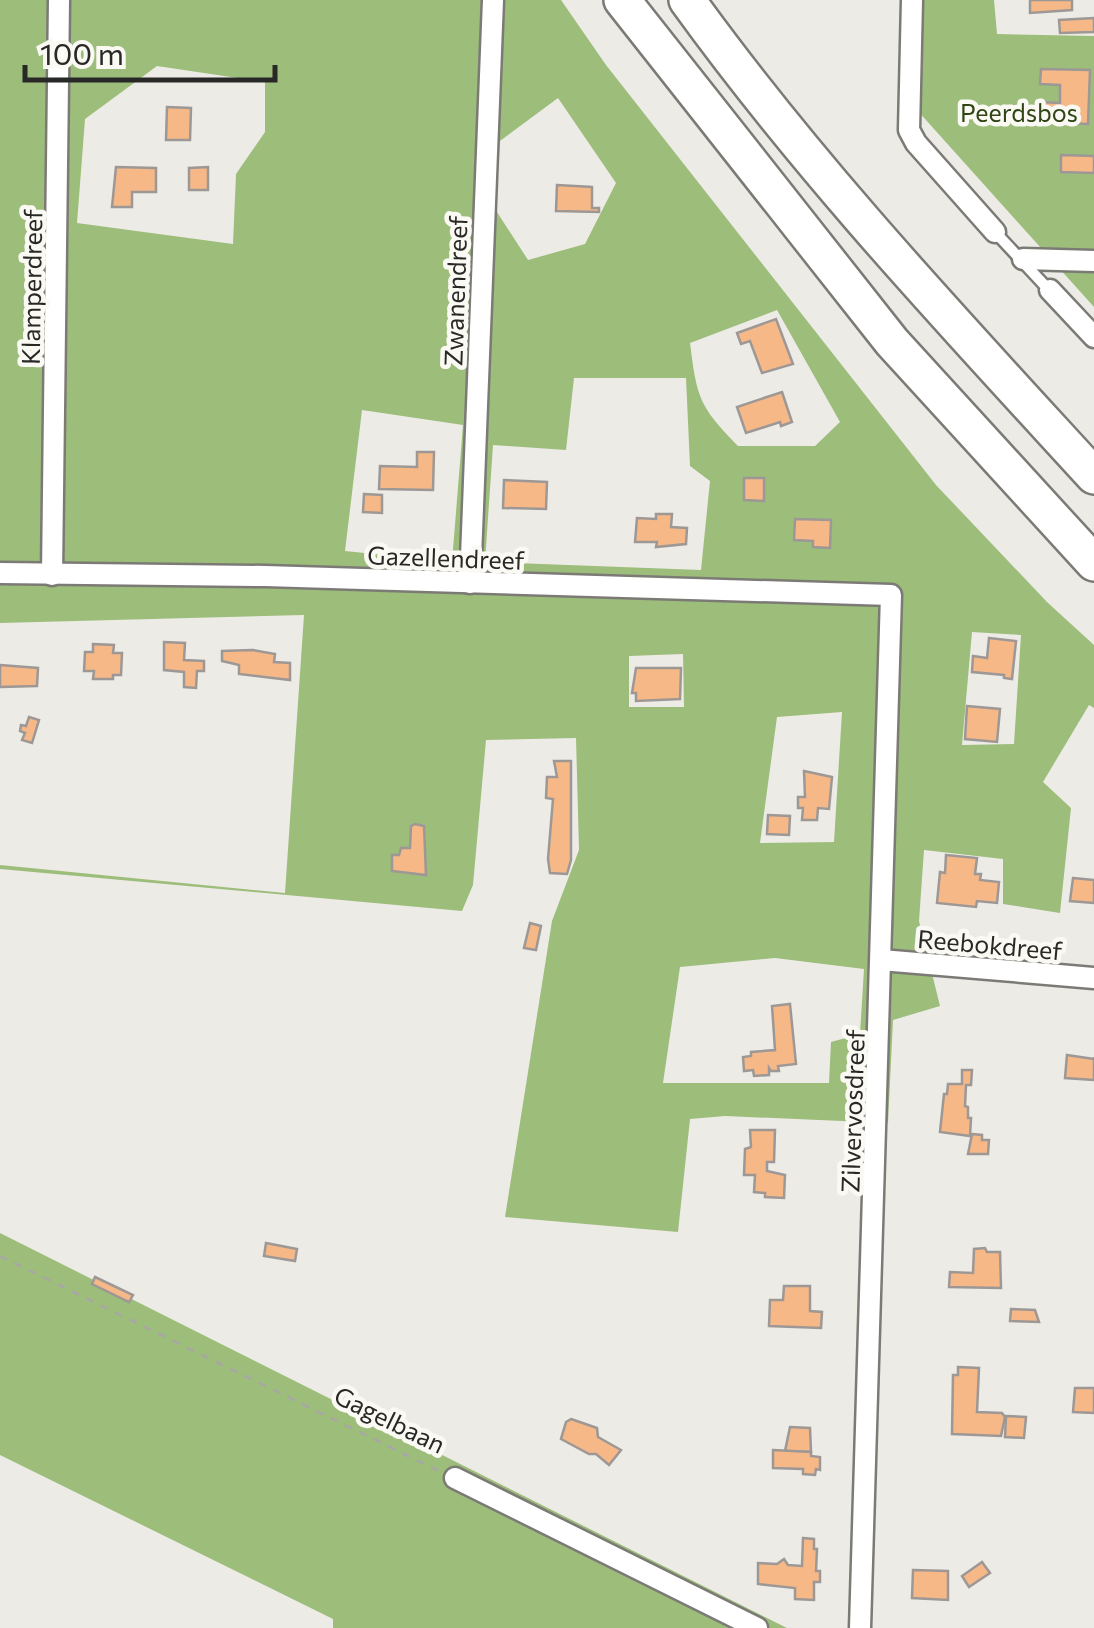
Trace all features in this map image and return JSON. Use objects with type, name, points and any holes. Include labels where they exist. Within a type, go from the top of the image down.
[{"type":"highway","points":[[622,0],[892,342],[1094,563]]},
{"type":"highway","points":[[686,0],[739,73],[934,301],[1094,476]]},
{"type":"street","name":"Klamperdreef","points":[[52,575],[60,0]]},
{"type":"street","name":"Zwanendreef","points":[[470,583],[493,0]]},
{"type":"street","points":[[912,0],[909,130],[916,143],[996,232]]},
{"type":"street","points":[[1023,259],[1094,261]]},
{"type":"street","points":[[1050,290],[1094,337]]},
{"type":"street","name":"Gazellendreef","points":[[0,574],[265,576],[891,595]]},
{"type":"street","name":"Zilvervosdreef","points":[[860,1628],[891,595]]},
{"type":"street","name":"Reebokdreef","points":[[881,960],[1094,978]]},
{"type":"street","name":"Gagelbaan","points":[[454,1478],[757,1628]]},
{"type":"lane","points":[[996,232],[1050,290]]},
{"type":"path","name":"Gagelbaan","points":[[0,1256],[454,1478]]},
{"type":"green space","points":[[0,0],[561,0],[606,65],[936,485],[1047,602],[1094,645],[1094,708],[1089,705],[1043,782],[1071,808],[1060,913],[1003,904],[1003,859],[924,850],[919,921],[940,1006],[893,1020],[888,1123],[725,1116],[690,1119],[678,1232],[505,1217],[552,921],[579,850],[576,738],[486,740],[473,885],[462,911],[0,869],[0,865],[285,893],[304,615],[0,623]],"holes":[[[157,66],[265,82],[265,132],[236,174],[233,244],[77,223],[85,119]],[[558,98],[616,183],[585,244],[528,260],[495,209],[500,141]],[[777,310],[840,422],[815,446],[738,446],[715,421],[698,389],[690,343]],[[574,378],[686,378],[690,466],[710,481],[701,570],[485,562],[493,445],[566,450]],[[362,410],[463,425],[452,562],[345,551]],[[972,632],[1021,635],[1014,744],[962,745]],[[683,654],[684,707],[629,707],[629,656]],[[842,712],[834,842],[760,843],[777,717]],[[775,958],[864,969],[860,1034],[831,1042],[829,1083],[663,1083],[680,967]]]},
{"type":"green space","name":"Peerdsbos","points":[[913,0],[994,0],[997,34],[1094,36],[1094,307],[908,100]]},
{"type":"green space","points":[[0,1233],[787,1628],[333,1628],[333,1619],[0,1455]]},
{"type":"building","points":[[1030,0],[1072,0],[1072,10],[1030,13]]},
{"type":"building","points":[[1094,18],[1094,32],[1060,33],[1059,20]]},
{"type":"building","points":[[1041,69],[1090,70],[1088,124],[1038,122],[1039,102],[1060,103],[1060,85],[1040,84]]},
{"type":"building","points":[[167,107],[191,108],[190,140],[166,140]]},
{"type":"building","points":[[1061,155],[1094,156],[1094,173],[1061,172]]},
{"type":"building","points":[[116,167],[156,168],[156,192],[132,192],[132,207],[112,207]]},
{"type":"building","points":[[208,167],[208,190],[189,190],[189,168]]},
{"type":"building","points":[[557,185],[592,187],[592,208],[599,208],[599,212],[556,211]]},
{"type":"building","points":[[776,319],[793,364],[762,373],[750,341],[741,344],[737,333]]},
{"type":"building","points":[[782,392],[792,422],[746,433],[737,407]]},
{"type":"building","points":[[417,452],[434,452],[433,490],[379,489],[380,466],[417,467]]},
{"type":"building","points":[[744,478],[764,478],[764,501],[744,500]]},
{"type":"building","points":[[504,480],[547,482],[546,509],[503,508]]},
{"type":"building","points":[[364,494],[382,495],[382,513],[363,512]]},
{"type":"building","points":[[656,514],[672,514],[671,527],[687,528],[686,544],[656,547],[657,542],[635,542],[637,518],[656,519]]},
{"type":"building","points":[[795,519],[831,520],[830,548],[813,547],[813,541],[794,540]]},
{"type":"building","points":[[989,638],[1016,641],[1012,679],[972,672],[973,656],[987,658]]},
{"type":"building","points":[[164,642],[185,643],[184,660],[204,661],[204,671],[197,671],[196,688],[184,687],[184,672],[164,670]]},
{"type":"building","points":[[93,644],[114,645],[113,653],[122,653],[121,675],[93,679],[94,671],[84,671],[85,652],[93,652]]},
{"type":"building","points":[[222,651],[275,654],[274,662],[290,663],[290,680],[239,674],[239,665],[222,661]]},
{"type":"building","points":[[0,665],[38,668],[37,686],[0,687]]},
{"type":"building","points":[[636,668],[681,668],[680,699],[636,701],[636,693],[632,693]]},
{"type":"building","points":[[967,706],[1000,709],[997,742],[965,739]]},
{"type":"building","points":[[29,717],[39,720],[32,743],[22,740],[25,733],[20,731]]},
{"type":"building","points":[[554,761],[571,761],[571,860],[567,874],[550,873],[548,859],[553,799],[546,798],[547,777],[557,777]]},
{"type":"building","points":[[804,771],[832,777],[829,809],[818,808],[817,820],[802,820],[803,808],[798,808],[798,797],[805,797]]},
{"type":"building","points":[[768,815],[790,816],[789,835],[767,834]]},
{"type":"building","points":[[411,826],[424,826],[426,875],[392,871],[392,855],[399,855],[401,848],[410,848]]},
{"type":"building","points":[[946,855],[977,858],[975,874],[981,874],[980,880],[999,882],[997,903],[977,901],[976,907],[937,903]]},
{"type":"building","points":[[1073,878],[1094,880],[1094,903],[1070,901]]},
{"type":"building","points":[[530,923],[541,926],[536,950],[524,948]]},
{"type":"building","points":[[790,1004],[796,1064],[778,1066],[779,1071],[769,1068],[769,1075],[754,1076],[753,1070],[744,1071],[743,1057],[751,1056],[751,1052],[775,1050],[772,1006]]},
{"type":"building","points":[[1067,1055],[1094,1059],[1094,1080],[1065,1078]]},
{"type":"building","points":[[962,1070],[972,1070],[971,1085],[966,1085],[965,1106],[971,1118],[970,1136],[940,1132],[944,1094],[948,1084],[962,1084]]},
{"type":"building","points":[[750,1130],[775,1130],[774,1162],[767,1162],[767,1171],[785,1175],[784,1198],[754,1192],[755,1175],[744,1175],[745,1149],[751,1147]]},
{"type":"building","points":[[972,1134],[989,1140],[988,1154],[968,1154]]},
{"type":"building","points":[[266,1243],[297,1249],[295,1261],[264,1256]]},
{"type":"building","points":[[985,1248],[987,1252],[1000,1252],[1001,1288],[949,1287],[950,1272],[973,1273],[974,1249]]},
{"type":"building","points":[[95,1277],[133,1295],[129,1302],[92,1284]]},
{"type":"building","points":[[784,1286],[810,1286],[810,1311],[822,1312],[821,1328],[769,1326],[770,1300],[783,1300]]},
{"type":"building","points":[[1011,1309],[1035,1310],[1039,1322],[1010,1321]]},
{"type":"building","points":[[958,1367],[979,1368],[977,1412],[1002,1413],[1005,1417],[1001,1436],[952,1434],[953,1375],[958,1375]]},
{"type":"building","points":[[1075,1388],[1094,1388],[1094,1413],[1073,1412]]},
{"type":"building","points":[[1006,1416],[1026,1417],[1024,1438],[1005,1437]]},
{"type":"building","points":[[571,1419],[597,1428],[598,1437],[621,1450],[609,1465],[596,1454],[561,1439],[566,1422]]},
{"type":"building","points":[[790,1427],[810,1428],[811,1452],[785,1451]]},
{"type":"building","points":[[773,1450],[811,1452],[811,1456],[820,1457],[820,1470],[816,1469],[815,1475],[803,1474],[803,1469],[773,1468]]},
{"type":"building","points":[[803,1538],[814,1539],[817,1549],[820,1582],[814,1582],[814,1600],[795,1599],[795,1588],[758,1584],[758,1563],[777,1564],[784,1559],[788,1565],[802,1566]]},
{"type":"building","points":[[982,1562],[990,1573],[969,1587],[962,1576]]},
{"type":"building","points":[[913,1570],[948,1571],[948,1600],[912,1598]]}]
